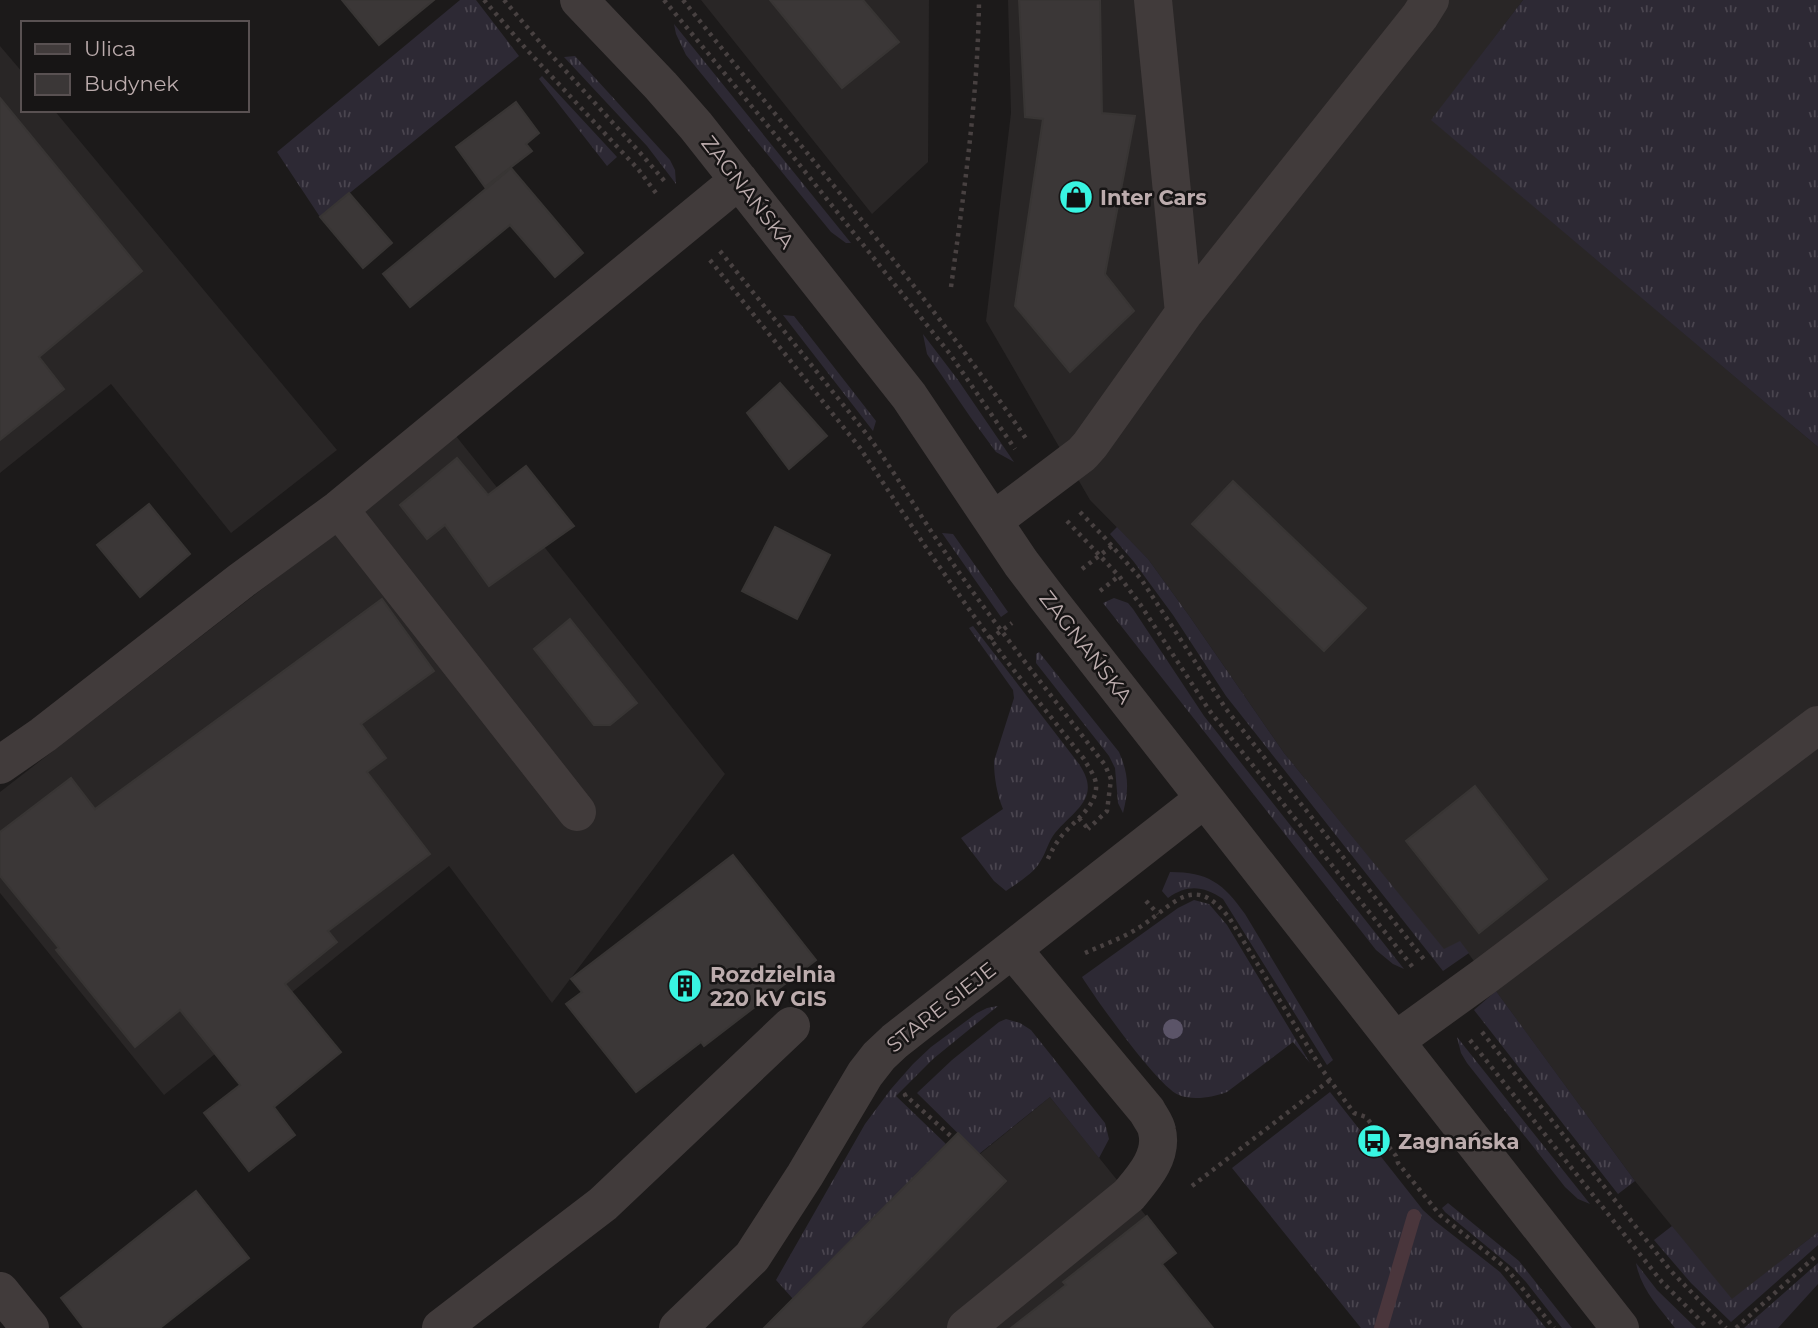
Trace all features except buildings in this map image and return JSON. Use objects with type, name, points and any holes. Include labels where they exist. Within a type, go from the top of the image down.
[{"type":"street","name":"ZAGNAŃSKA","points":[[579,0],[661,86],[739,180],[909,396],[1021,563],[1063,619],[1620,1328]]},
{"type":"street","points":[[1153,0],[1184,313]]},
{"type":"street","points":[[993,522],[1090,445],[1184,313],[1430,0]]},
{"type":"street","points":[[0,765],[43,735],[242,580],[340,509],[739,180]]},
{"type":"street","points":[[340,509],[577,812]]},
{"type":"street","points":[[1395,1041],[1818,725]]},
{"type":"street","name":"STARE SIEJE","points":[[678,1328],[752,1257],[866,1074],[880,1056],[895,1041],[1205,799]]},
{"type":"street","points":[[966,1328],[1129,1195],[1149,1171],[1157,1148],[1157,1130],[1147,1111],[1013,950]]},
{"type":"street","points":[[441,1328],[603,1204],[791,1026]]},
{"type":"street","points":[[0,1291],[30,1328]]},
{"type":"path","points":[[485,0],[527,50],[638,169],[660,200]]},
{"type":"path","points":[[504,0],[669,188]]},
{"type":"path","points":[[664,0],[950,354],[1046,481],[1112,546],[1154,597],[1226,709],[1662,1282],[1707,1328]]},
{"type":"path","points":[[683,0],[958,342],[1046,481],[1055,507],[1119,576],[1209,710],[1670,1270],[1726,1328]]},
{"type":"path","points":[[951,287],[969,158],[979,0]]},
{"type":"path","points":[[718,247],[869,437],[944,551],[1108,771],[1111,779],[1107,811]]},
{"type":"path","points":[[706,255],[860,448],[990,639],[1084,759],[1095,778],[1092,802],[1060,837],[1042,868]]},
{"type":"path","points":[[1078,572],[1112,546]]},
{"type":"path","points":[[1096,594],[1119,576]]},
{"type":"path","points":[[990,639],[1015,620]]},
{"type":"path","points":[[1080,958],[1139,928],[1178,898],[1198,894],[1216,902],[1230,919],[1313,1056],[1354,1113],[1366,1117],[1396,1156],[1398,1163],[1440,1215],[1506,1268],[1554,1328]]},
{"type":"path","points":[[1186,1191],[1330,1080]]},
{"type":"path","points":[[913,1087],[905,1095],[953,1138]]},
{"type":"path","points":[[1736,1328],[1818,1254]]},
{"type":"shaded area","points":[[701,0],[929,0],[928,162],[872,214]]},
{"type":"shaded area","points":[[1008,0],[1523,0],[1432,120],[1818,447],[1818,1232],[1732,1300],[1635,1181],[1460,942],[1444,950],[1284,753],[1148,559],[1090,500],[986,321],[1011,113]]},
{"type":"shaded area","points":[[0,46],[21,71],[21,112],[56,112],[337,450],[231,533],[111,384],[0,473]]},
{"type":"shaded area","points":[[456,436],[725,774],[552,1003],[449,866],[164,1095],[0,893],[0,792]]},
{"type":"shaded area","points":[[1050,1097],[1176,1253],[1162,1264],[1213,1328],[763,1328],[958,1133],[980,1154]]},
{"type":"green space","points":[[460,0],[476,0],[519,56],[320,217],[277,152]]},
{"type":"green space","points":[[1523,0],[1818,0],[1818,447],[1431,120]]},
{"type":"green space","points":[[674,24],[851,243],[846,243],[831,232],[686,55]]},
{"type":"green space","points":[[575,56],[670,160],[675,170],[676,184],[647,146],[564,57]]},
{"type":"green space","points":[[542,76],[617,157],[607,166],[539,79]]},
{"type":"green space","points":[[783,315],[794,316],[876,421],[873,431]]},
{"type":"green space","points":[[923,334],[1014,462],[996,452],[971,418],[927,354]]},
{"type":"green space","points":[[1117,527],[1148,559],[1284,753],[1444,949],[1460,941],[1469,953],[1443,971],[1226,696],[1173,615],[1110,534]]},
{"type":"green space","points":[[942,533],[953,534],[1008,612],[1001,617]]},
{"type":"green space","points":[[1114,598],[1128,603],[1133,609],[1204,716],[1404,969],[1376,950],[1103,603]]},
{"type":"green space","points":[[973,626],[1079,764],[1088,786],[1083,802],[1055,833],[1037,866],[1006,891],[994,881],[961,838],[1003,809],[996,785],[994,761],[1014,698],[1013,690],[969,628]]},
{"type":"green space","points":[[1039,652],[1119,752],[1127,782],[1123,813],[1118,803],[1115,768],[1109,756],[1036,663],[1036,654]]},
{"type":"green space","points":[[1170,872],[1205,877],[1229,894],[1245,914],[1333,1060],[1327,1065],[1223,899],[1209,891],[1196,888],[1182,890],[1168,898],[1162,891]]},
{"type":"green space","points":[[1194,900],[1209,904],[1227,925],[1310,1063],[1293,1042],[1227,1092],[1203,1098],[1185,1097],[1170,1089],[1157,1077],[1100,1003],[1082,977],[1178,908]]},
{"type":"green space","points":[[1496,991],[1635,1181],[1618,1194],[1474,1010]]},
{"type":"green space","points":[[998,1006],[933,1059],[896,1096],[946,1144],[793,1299],[776,1280],[865,1124],[891,1089],[931,1047],[977,1013]]},
{"type":"green space","points":[[1006,1019],[1031,1030],[1105,1123],[1109,1139],[1099,1158],[1050,1097],[979,1154],[917,1093],[952,1060]]},
{"type":"green space","points":[[1457,1037],[1590,1204],[1578,1199],[1565,1187],[1467,1063]]},
{"type":"green space","points":[[1330,1092],[1423,1210],[1500,1272],[1546,1328],[1361,1328],[1232,1168]]},
{"type":"green space","points":[[1448,1203],[1519,1261],[1572,1328],[1562,1328],[1513,1268],[1445,1212],[1442,1208]]},
{"type":"green space","points":[[1672,1226],[1732,1299],[1818,1232],[1818,1245],[1731,1322],[1691,1283],[1654,1240]]},
{"type":"green space","points":[[1636,1263],[1657,1290],[1696,1328],[1675,1328],[1646,1290]]},
{"type":"green space","points":[[1818,1263],[1818,1284],[1778,1328],[1744,1328]]},
{"type":"waterway","points":[[1381,1328],[1414,1216]]},
{"type":"place","name":"Inter Cars","points":[[1076,197]]},
{"type":"place","name":"Rozdzielnia 220 kV GIS","points":[[685,986]]},
{"type":"place","name":"Zagnańska","points":[[1374,1141]]}]
